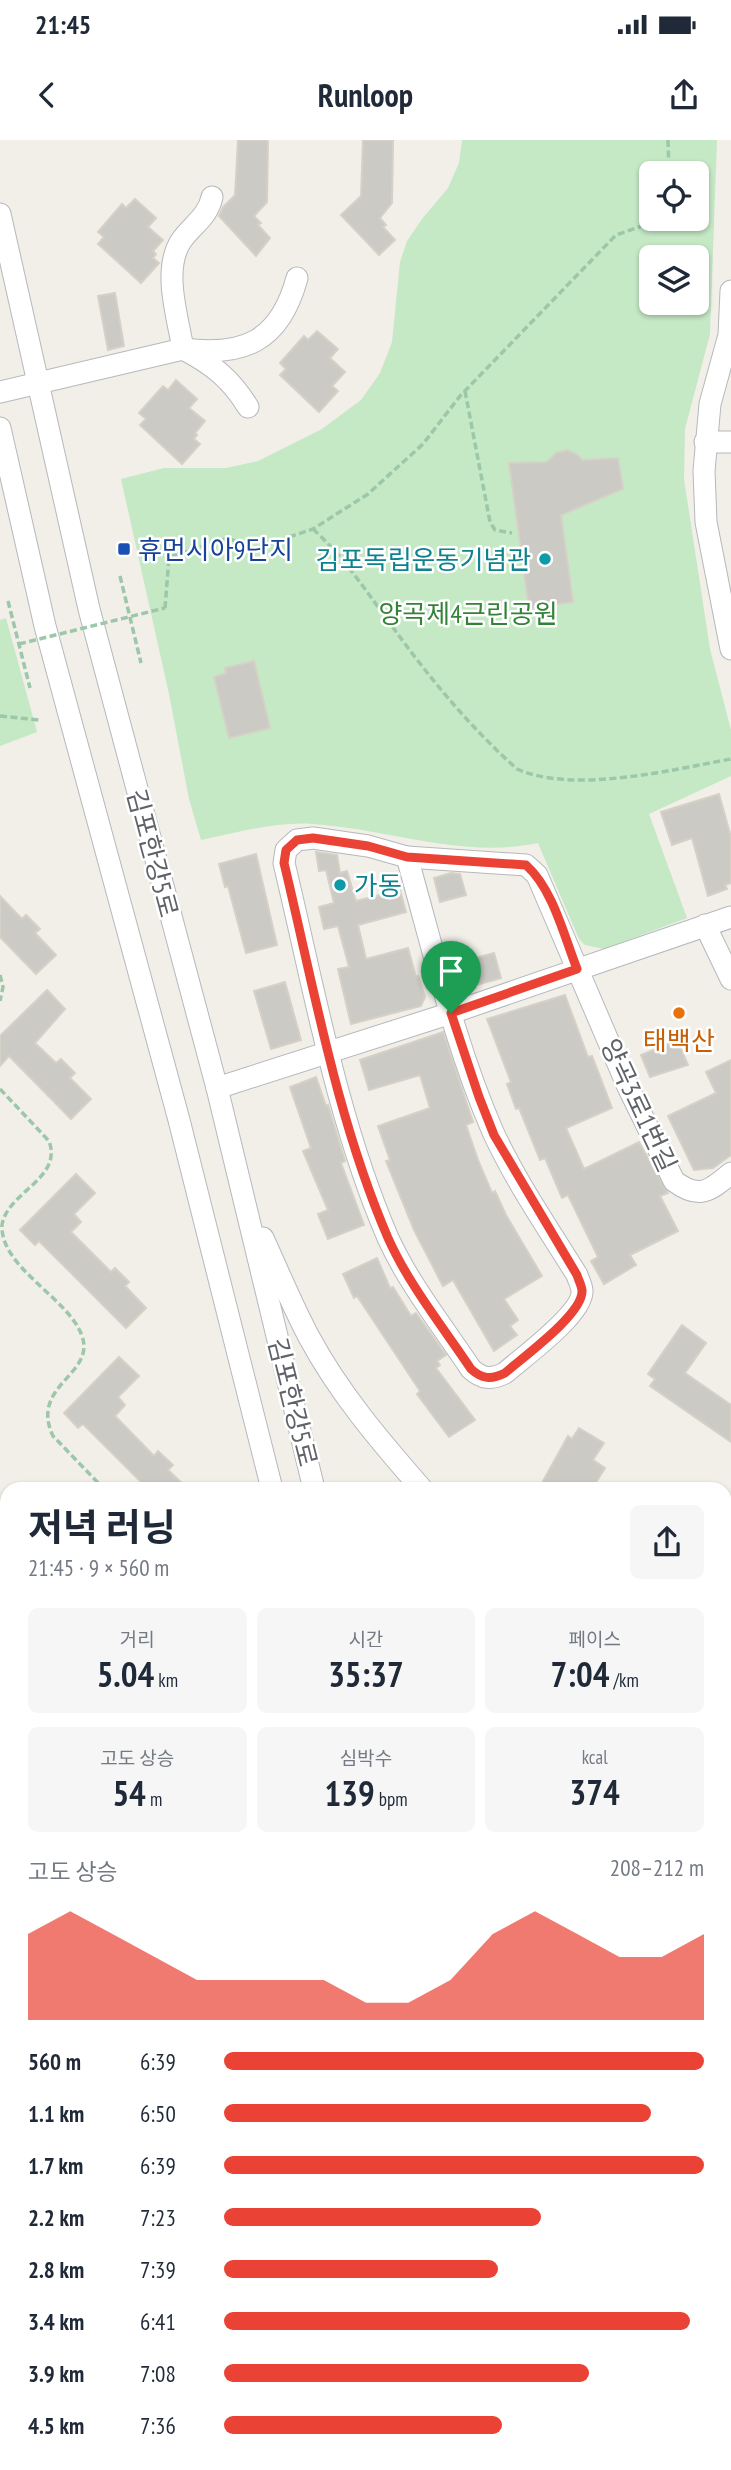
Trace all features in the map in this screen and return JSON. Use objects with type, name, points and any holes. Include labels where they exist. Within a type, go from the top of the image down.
[{"type":"street","points":[[183,349],[173,278],[175,254],[181,240],[210,208],[212,197]]},
{"type":"street","name":"김포한강5로","points":[[0,214],[89,610],[216,1088],[311,1482]]},
{"type":"street","points":[[0,392],[183,349],[225,352],[252,343],[270,330],[291,299],[297,278]]},
{"type":"street","points":[[731,291],[730,335],[710,404],[705,442],[706,522],[731,649]]},
{"type":"street","points":[[183,349],[214,366],[235,386],[248,407]]},
{"type":"street","name":"김포한강5로","points":[[0,428],[45,626],[175,1107],[270,1482]]},
{"type":"street","points":[[705,442],[731,442]]},
{"type":"street","name":"양곡3로1번길","points":[[407,857],[451,1013],[494,1135],[577,1275],[582,1291],[579,1304],[566,1319],[505,1373],[494,1378],[479,1377],[403,1266],[389,1239],[353,1138],[329,1051],[284,863],[286,850],[297,840],[313,838],[368,846],[407,857],[526,865],[537,875],[545,889],[628,1087],[674,1181],[686,1190],[699,1192],[713,1189],[731,1172]]},
{"type":"street","points":[[216,1088],[451,1013],[731,916]]},
{"type":"street","points":[[705,925],[731,979]]},
{"type":"street","points":[[243,1197],[315,1347],[365,1423],[416,1482]]},
{"type":"path","points":[[668,140],[669,161]]},
{"type":"path","points":[[19,644],[165,608],[169,557],[228,538],[253,549],[313,529],[368,494],[423,444],[465,391],[616,234],[639,227]]},
{"type":"path","points":[[465,391],[490,522],[495,530],[512,533]]},
{"type":"path","points":[[313,529],[333,547],[367,588],[427,674],[517,769],[536,777],[559,780],[653,773],[731,760]]},
{"type":"path","points":[[120,576],[141,663]]},
{"type":"path","points":[[8,601],[30,688]]},
{"type":"path","points":[[0,716],[39,720]]},
{"type":"path","points":[[0,975],[3,987],[0,1001]]},
{"type":"path","points":[[0,1089],[49,1141],[53,1152],[50,1166],[8,1212],[2,1223],[2,1237],[8,1253],[75,1322],[84,1342],[82,1360],[51,1396],[48,1425],[53,1436],[97,1482]]},
{"type":"green space","name":"양곡제4근린공원","points":[[462,140],[717,140],[710,334],[685,429],[684,479],[710,649],[731,730],[731,776],[649,814],[687,918],[604,949],[585,945],[579,939],[538,843],[510,847],[454,845],[313,824],[257,828],[201,840],[189,799],[169,694],[121,479],[164,468],[226,468],[258,461],[322,429],[361,400],[380,373],[392,342],[400,262],[407,241],[448,188],[459,163]]},
{"type":"green space","points":[[6,618],[37,732],[0,746],[0,620]]},
{"type":"building","points":[[238,140],[268,142],[267,202],[254,216],[270,238],[256,256],[219,216],[223,207],[235,195]]},
{"type":"building","points":[[363,140],[393,140],[392,203],[380,218],[386,225],[383,227],[395,240],[379,255],[341,215],[361,196]]},
{"type":"building","points":[[135,199],[156,218],[148,227],[163,240],[153,251],[156,254],[153,258],[159,263],[141,283],[98,244],[104,237],[98,232],[122,204],[126,208]]},
{"type":"building","points":[[115,293],[124,346],[108,350],[98,296]]},
{"type":"building","points":[[317,331],[338,349],[330,358],[345,372],[332,386],[338,391],[319,412],[280,375],[286,369],[280,363],[304,336],[308,340]]},
{"type":"building","points":[[176,380],[197,399],[189,408],[205,421],[195,433],[197,435],[194,439],[200,444],[182,464],[140,425],[146,419],[139,413],[163,386],[168,390]]},
{"type":"building","name":"김포독립운동기념관","points":[[567,450],[582,460],[618,458],[623,489],[561,515],[573,602],[529,608],[509,463],[547,462],[556,453]]},
{"type":"building","points":[[254,661],[270,728],[229,738],[214,677],[226,673],[225,668]]},
{"type":"building","points":[[719,794],[731,837],[731,883],[725,885],[727,889],[708,896],[692,838],[672,845],[661,812]]},
{"type":"building","points":[[316,852],[337,855],[340,873],[347,871],[356,901],[400,890],[406,912],[358,925],[366,959],[408,948],[425,997],[421,1006],[351,1024],[338,969],[349,967],[338,926],[324,929],[319,907],[334,903],[326,870],[319,871]]},
{"type":"building","points":[[256,854],[277,945],[246,953],[228,886],[225,887],[219,864]]},
{"type":"building","points":[[451,873],[460,874],[466,895],[440,902],[434,878]]},
{"type":"building","points":[[0,896],[22,919],[26,915],[40,929],[35,933],[56,955],[36,974],[0,937]]},
{"type":"building","points":[[494,953],[501,978],[469,987],[462,962]]},
{"type":"building","points":[[285,982],[301,1040],[271,1049],[254,991]]},
{"type":"building","points":[[47,990],[65,1009],[35,1043],[56,1063],[61,1059],[75,1073],[70,1078],[91,1099],[71,1119],[9,1056],[0,1066],[0,1036]]},
{"type":"building","points":[[565,995],[588,1057],[592,1056],[612,1108],[566,1128],[584,1169],[639,1142],[668,1193],[660,1196],[678,1231],[630,1255],[636,1265],[604,1284],[591,1261],[598,1257],[568,1195],[562,1198],[545,1158],[540,1160],[519,1108],[516,1109],[507,1084],[511,1082],[487,1019]]},
{"type":"building","points":[[443,1032],[473,1122],[466,1125],[478,1160],[492,1193],[495,1191],[542,1276],[504,1299],[518,1320],[510,1326],[517,1335],[494,1351],[453,1280],[443,1286],[414,1230],[386,1161],[390,1160],[378,1126],[430,1108],[420,1075],[369,1090],[360,1060]]},
{"type":"building","points":[[677,1040],[688,1065],[650,1077],[641,1055]]},
{"type":"building","points":[[731,1060],[731,1155],[713,1168],[694,1170],[668,1116],[716,1093],[706,1072]]},
{"type":"building","points":[[316,1077],[326,1106],[328,1105],[345,1161],[341,1163],[364,1225],[328,1239],[318,1214],[328,1210],[303,1151],[311,1148],[290,1087]]},
{"type":"building","points":[[76,1174],[95,1193],[74,1214],[81,1222],[71,1232],[111,1272],[115,1268],[129,1282],[125,1286],[146,1308],[126,1328],[39,1241],[35,1245],[20,1230]]},
{"type":"building","points":[[377,1258],[390,1288],[393,1287],[411,1316],[416,1313],[446,1355],[437,1361],[440,1365],[436,1368],[475,1420],[449,1437],[417,1394],[420,1391],[357,1296],[354,1298],[343,1274]]},
{"type":"building","points":[[682,1325],[706,1343],[685,1373],[731,1405],[731,1442],[650,1386],[655,1379],[648,1374]]},
{"type":"building","points":[[119,1357],[139,1376],[118,1397],[125,1405],[115,1416],[154,1456],[158,1451],[173,1465],[168,1470],[181,1482],[141,1482],[83,1424],[78,1428],[64,1413]]},
{"type":"building","points":[[579,1428],[604,1443],[593,1460],[605,1468],[596,1482],[543,1482],[568,1436],[572,1439]]},
{"type":"place","name":"휴먼시아9단지","points":[[124,549]]},
{"type":"place","name":"김포독립운동기념관","points":[[545,559]]},
{"type":"place","name":"가동","points":[[340,885]]},
{"type":"place","name":"태백산","points":[[679,1013]]},
{"type":"route","points":[[297,840],[335,840],[407,857],[526,865],[537,875],[577,969],[451,1013],[494,1135],[577,1275],[582,1291],[579,1304],[566,1319],[505,1373],[494,1378],[479,1377],[471,1369],[403,1266],[389,1239],[353,1138],[329,1051],[284,863],[286,850],[297,840]]}]
